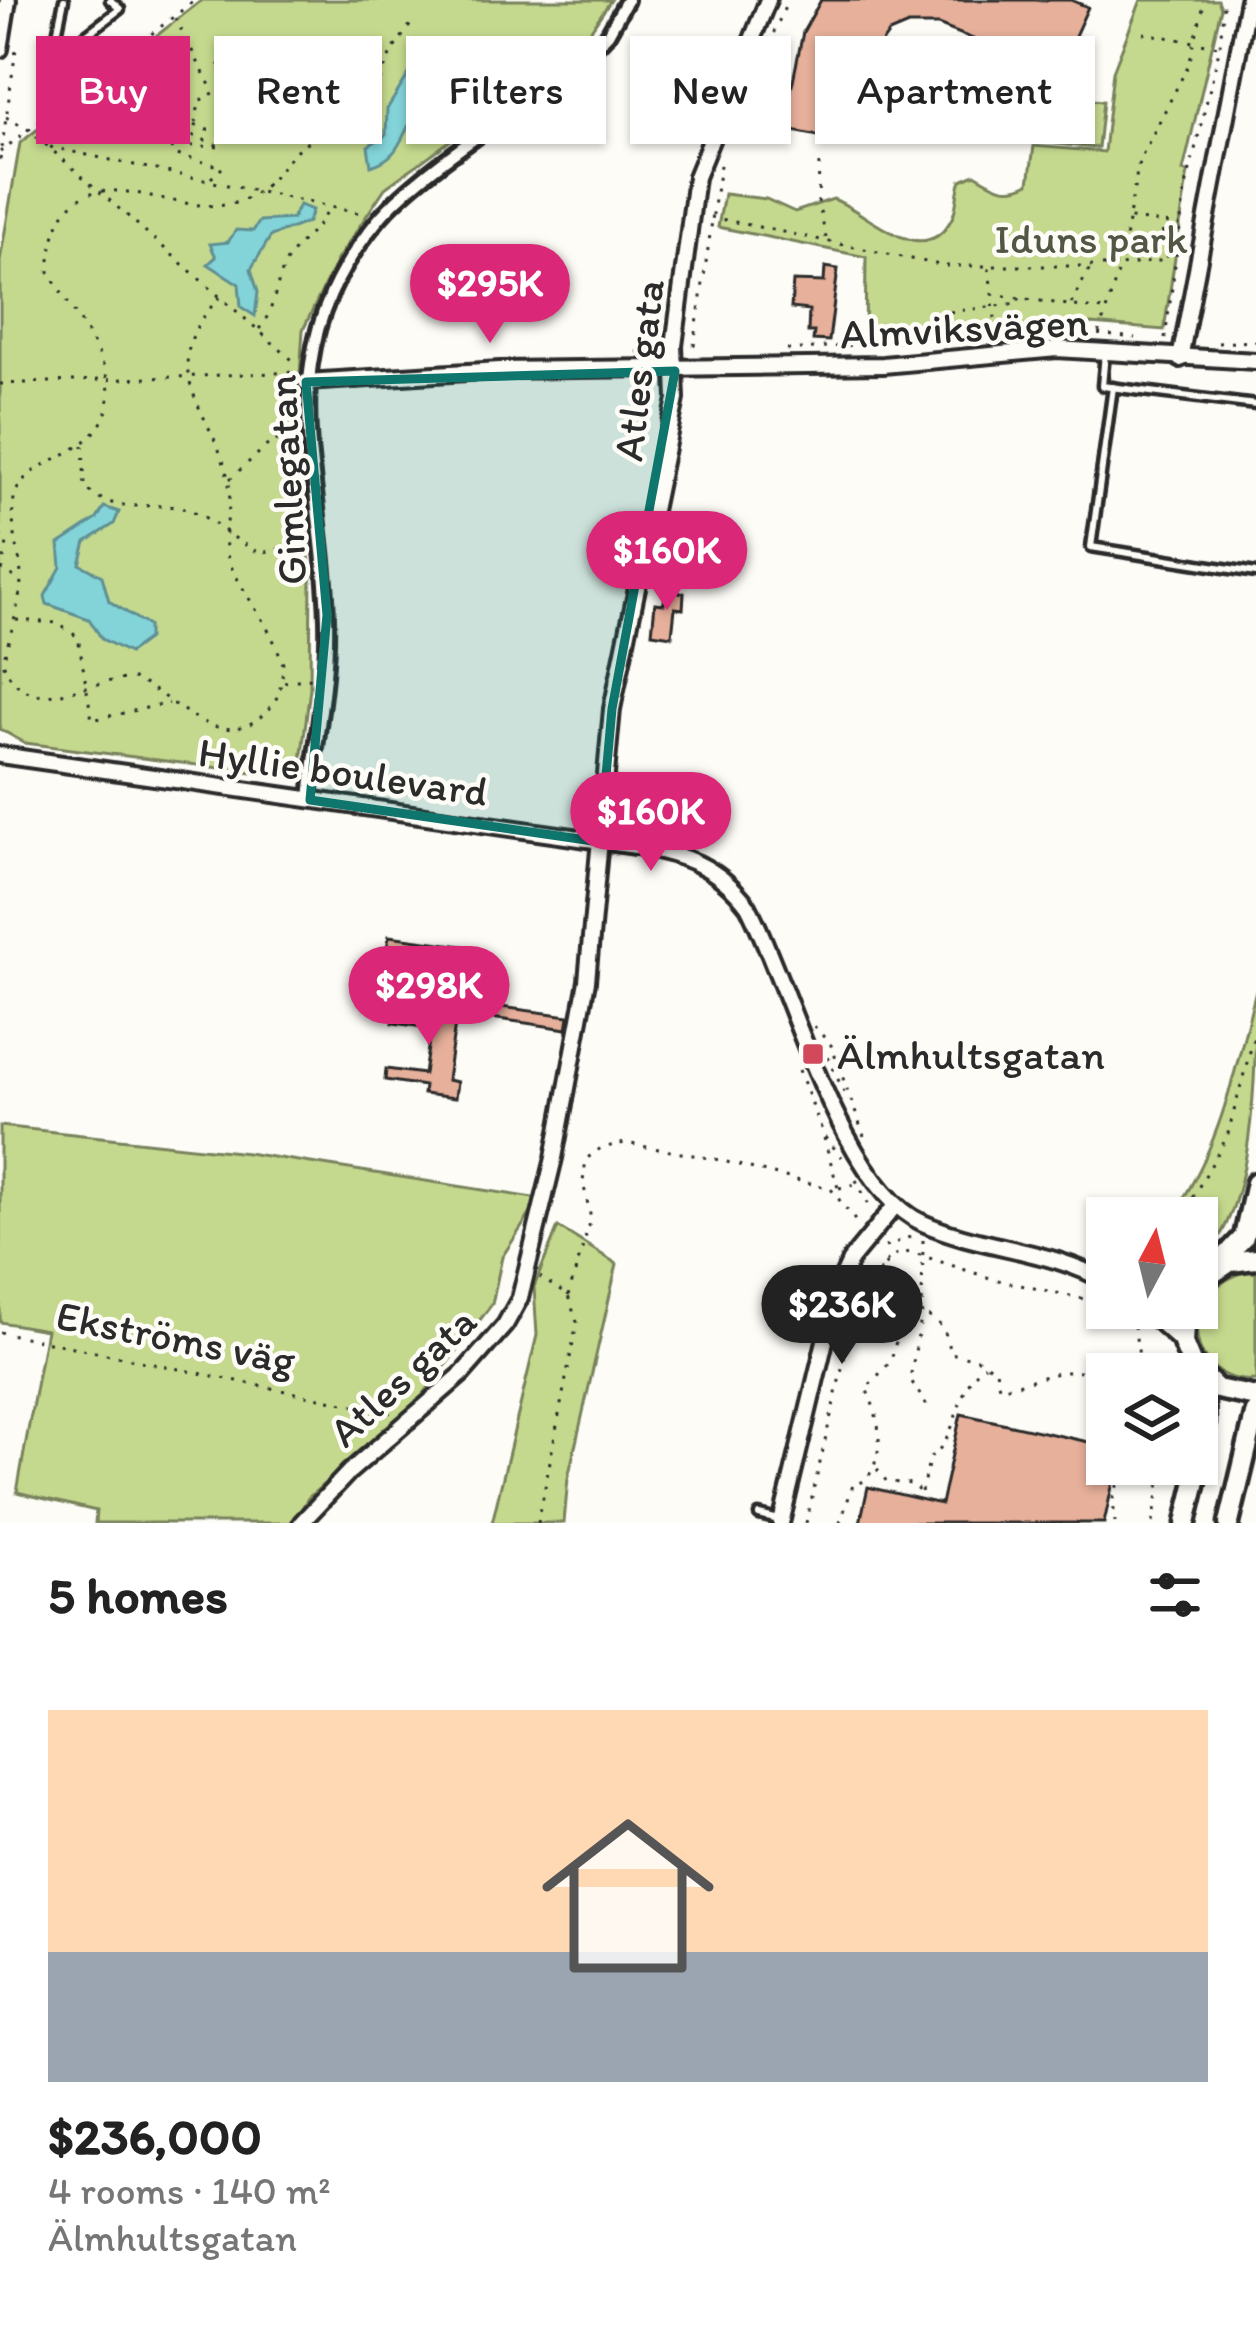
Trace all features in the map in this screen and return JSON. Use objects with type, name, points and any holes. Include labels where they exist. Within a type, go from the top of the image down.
[{"type":"main road","points":[[1218,1262],[1244,1237],[1256,1183]]},
{"type":"main road","points":[[1218,1271],[1256,1259]]},
{"type":"main road","points":[[1184,1329],[1188,1353]]},
{"type":"main road","points":[[1218,1389],[1256,1397]]},
{"type":"main road","points":[[1229,1523],[1256,1411]]},
{"type":"main road","points":[[1186,1523],[1194,1485]]},
{"type":"street","points":[[8,0],[8,48]]},
{"type":"street","name":"Gimlegatan","points":[[310,800],[327,676],[306,377],[324,306],[380,218],[579,64],[608,34],[627,0]]},
{"type":"street","name":"Atles gata","points":[[301,1523],[316,1502],[462,1374],[505,1325],[527,1272],[587,982],[615,691],[676,399],[675,370],[702,153],[768,0]]},
{"type":"street","points":[[1180,359],[1248,0]]},
{"type":"street","name":"Almviksvägen","points":[[306,377],[883,365],[1057,349],[1256,361]]},
{"type":"street","name":"Hyllie boulevard","points":[[0,755],[600,842],[693,860],[734,888],[760,929],[863,1181],[894,1207],[941,1230],[1086,1274]]},
{"type":"street","points":[[782,1522],[828,1316],[851,1259],[894,1207]]},
{"type":"street","points":[[1167,1329],[1184,1343]]},
{"type":"lane","points":[[64,0],[57,34],[74,44],[120,9],[110,0]]},
{"type":"lane","points":[[1105,353],[1102,386],[1256,405]]},
{"type":"lane","points":[[1113,387],[1090,547],[1256,573]]},
{"type":"lane","points":[[759,1515],[782,1522]]},
{"type":"path","points":[[1,152],[195,0]]},
{"type":"path","points":[[772,36],[788,0]]},
{"type":"path","points":[[1099,334],[1120,266],[1147,141],[1196,42],[1205,0]]},
{"type":"path","points":[[1165,341],[1195,139],[1220,46],[1224,0]]},
{"type":"path","points":[[174,17],[212,91],[199,101],[196,125]]},
{"type":"path","points":[[220,297],[194,330],[189,377],[195,407],[229,481],[225,532],[231,566],[278,647],[283,682],[274,704],[260,718],[232,728],[211,726],[133,679],[42,697],[21,689],[3,662],[21,581],[13,513],[16,491],[27,476],[83,443],[108,403],[106,362],[50,272],[57,224],[75,204],[100,193],[131,189],[214,206],[262,190],[302,145],[361,126],[391,53],[413,21]]},
{"type":"path","points":[[1143,33],[1238,50]]},
{"type":"path","points":[[0,160],[8,48]]},
{"type":"path","points":[[6,117],[29,130],[306,377]]},
{"type":"path","points":[[209,179],[223,167],[173,154],[172,146],[222,147],[219,141],[194,136],[188,122],[214,128]]},
{"type":"path","points":[[48,147],[380,218]]},
{"type":"path","points":[[694,346],[721,154]]},
{"type":"path","points":[[819,164],[818,202],[827,240]]},
{"type":"path","points":[[258,331],[271,314],[290,254],[320,229],[328,207]]},
{"type":"path","points":[[711,217],[945,266],[1120,266],[1167,260],[1161,223]]},
{"type":"path","points":[[1128,219],[1182,225]]},
{"type":"path","points":[[989,266],[997,335]]},
{"type":"path","points":[[1071,305],[1091,266]]},
{"type":"path","points":[[992,294],[1107,310]]},
{"type":"path","points":[[950,312],[1019,303],[1019,298]]},
{"type":"path","points":[[229,481],[271,442],[307,433]]},
{"type":"path","points":[[83,443],[85,487],[92,495],[137,510],[185,509],[261,554],[320,536]]},
{"type":"path","points":[[0,535],[7,544],[2,569],[21,581]]},
{"type":"path","points":[[16,620],[71,628],[78,637],[92,720],[171,703]]},
{"type":"path","points":[[283,682],[327,676]]},
{"type":"path","points":[[1192,1197],[1227,1137],[1256,1029]]},
{"type":"path","points":[[796,1058],[838,1188]]},
{"type":"path","points":[[824,1136],[863,1181],[874,1232]]},
{"type":"path","points":[[554,1158],[586,1159],[601,1148],[625,1143],[715,1159],[831,1190],[892,1255],[922,1255],[957,1269],[1086,1299]]},
{"type":"path","points":[[568,1296],[591,1219],[583,1182],[586,1159]]},
{"type":"path","points":[[831,1190],[863,1181]]},
{"type":"path","points":[[885,1247],[917,1234],[925,1244],[922,1313],[910,1379],[929,1409]]},
{"type":"path","points":[[806,1523],[859,1299],[892,1255]]},
{"type":"path","points":[[885,1263],[905,1295],[944,1328],[950,1353],[996,1370],[1002,1388],[1086,1372]]},
{"type":"path","points":[[527,1272],[552,1281],[568,1296],[577,1322],[538,1523]]},
{"type":"path","points":[[905,1295],[884,1315],[898,1336],[891,1360],[867,1383],[878,1423],[876,1468],[887,1482],[899,1479],[921,1494],[929,1456],[943,1449],[970,1379],[986,1364]]},
{"type":"path","name":"Ekströms väg","points":[[0,1332],[391,1411],[409,1420]]},
{"type":"path","points":[[840,1523],[853,1485],[876,1468]]},
{"type":"path","points":[[1115,1523],[1117,1485]]},
{"type":"path","points":[[1153,1523],[1159,1485]]},
{"type":"highlighted area","points":[[675,371],[612,709],[600,842],[310,800],[327,615],[306,382]]},
{"type":"green space","points":[[202,0],[611,0],[586,36],[406,36],[406,144],[446,144],[385,188],[337,260],[303,330],[296,434],[311,575],[310,688],[299,778],[25,743],[0,729],[0,261],[20,143],[36,130],[36,144],[190,144],[190,36],[156,36]]},
{"type":"green space","name":"Iduns park","points":[[1141,0],[1218,0],[1221,8],[1183,171],[1188,172],[1164,330],[1091,324],[865,342],[866,257],[718,227],[724,194],[766,199],[795,212],[833,199],[895,234],[926,240],[940,234],[952,218],[961,180],[975,174],[1008,189],[1021,187],[1029,183],[1034,146],[1104,152],[1113,71]]},
{"type":"green space","points":[[1095,100],[1103,101],[1098,148],[1058,144],[1095,144]]},
{"type":"green space","points":[[1256,990],[1249,1139],[1242,1178],[1218,1238],[1218,1197],[1184,1197],[1214,1138]]},
{"type":"green space","points":[[0,1126],[247,1153],[540,1199],[502,1257],[492,1304],[420,1399],[308,1498],[293,1523],[95,1523],[96,1511],[17,1492],[46,1330],[0,1322]]},
{"type":"green space","points":[[558,1227],[617,1264],[568,1478],[564,1523],[492,1523],[537,1335],[534,1287]]},
{"type":"green space","points":[[1248,1271],[1256,1273],[1256,1380],[1233,1378],[1218,1370],[1218,1353],[1203,1353],[1197,1329],[1218,1329],[1218,1287]]},
{"type":"water","points":[[406,79],[406,132],[393,153],[371,166],[368,146],[382,144],[387,109]]},
{"type":"water","points":[[299,205],[312,210],[308,222],[271,236],[251,269],[258,292],[255,316],[241,307],[239,284],[208,264],[216,257],[210,244],[228,242],[236,230],[253,231],[260,221],[292,219]]},
{"type":"water","points":[[104,507],[119,512],[114,524],[86,542],[80,564],[102,576],[109,601],[148,626],[148,639],[129,653],[102,639],[89,619],[47,604],[45,596],[61,567],[59,544],[97,519]]},
{"type":"building","points":[[821,0],[1071,0],[1088,7],[1075,36],[966,36],[938,25],[908,25],[887,36],[815,36],[815,135],[791,131],[791,90],[803,32]]},
{"type":"building","points":[[825,267],[838,269],[829,341],[813,340],[814,332],[808,332],[809,310],[791,308],[793,281],[824,282]]},
{"type":"building","points":[[665,591],[684,593],[683,609],[675,608],[672,636],[652,633],[655,603],[664,604]]},
{"type":"building","points":[[389,936],[463,946],[461,963],[401,956],[393,1008],[378,1006]]},
{"type":"building","points":[[397,1001],[457,1010],[447,1080],[457,1082],[455,1098],[423,1094],[424,1086],[385,1080],[386,1069],[424,1074],[431,1028],[393,1023]]},
{"type":"building","points":[[486,1005],[569,1016],[567,1029],[484,1017]]},
{"type":"building","points":[[961,1414],[1086,1441],[1086,1485],[1112,1485],[1104,1523],[860,1523],[868,1487],[941,1504]]},
{"type":"place","name":"Älmhultsgatan","points":[[813,1054]]}]
